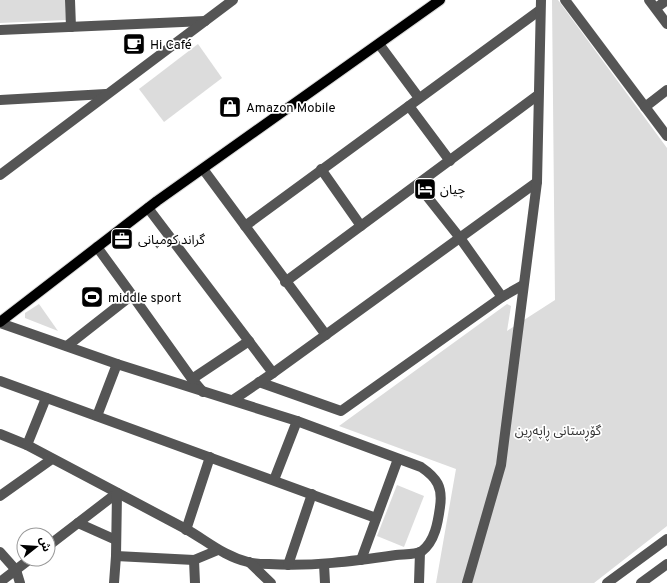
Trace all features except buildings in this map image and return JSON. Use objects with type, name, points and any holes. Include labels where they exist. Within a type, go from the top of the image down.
[{"type":"main road","points":[[0,322],[148,208],[440,0]]},
{"type":"street","points":[[70,0],[71,27]]},
{"type":"street","points":[[0,175],[233,0]]},
{"type":"street","points":[[565,0],[667,136]]},
{"type":"street","points":[[649,0],[667,24]]},
{"type":"street","points":[[656,8],[667,0]]},
{"type":"street","points":[[467,583],[501,465],[537,182],[540,5]]},
{"type":"street","points":[[244,226],[409,106],[540,5]]},
{"type":"street","points":[[0,30],[204,21]]},
{"type":"street","points":[[379,44],[419,98]]},
{"type":"street","points":[[645,107],[667,90]]},
{"type":"street","points":[[0,100],[106,94]]},
{"type":"street","points":[[285,282],[450,162],[538,95]]},
{"type":"street","points":[[409,106],[450,162]]},
{"type":"street","points":[[0,166],[13,165]]},
{"type":"street","points":[[203,169],[285,282],[326,335]]},
{"type":"street","points":[[321,169],[361,226]]},
{"type":"street","points":[[233,400],[326,335],[537,182]]},
{"type":"street","points":[[418,184],[460,238],[502,297]]},
{"type":"street","points":[[148,208],[273,373]]},
{"type":"street","points":[[97,247],[192,379],[203,392]]},
{"type":"street","points":[[259,382],[341,411],[502,297],[523,285]]},
{"type":"street","points":[[67,346],[132,295]]},
{"type":"street","points":[[0,322],[117,364],[297,421],[421,467],[436,479],[440,488],[441,498],[431,541],[420,552],[324,564],[288,565],[249,562],[218,550],[186,530],[52,458],[27,445],[0,434]]},
{"type":"street","points":[[192,379],[250,341]]},
{"type":"street","points":[[97,416],[117,364]]},
{"type":"street","points":[[0,381],[376,518]]},
{"type":"street","points":[[27,445],[46,398]]},
{"type":"street","points":[[274,480],[297,421]]},
{"type":"street","points":[[186,530],[210,457]]},
{"type":"street","points":[[0,496],[52,458]]},
{"type":"street","points":[[361,560],[398,459]]},
{"type":"street","points":[[56,540],[117,493]]},
{"type":"street","points":[[114,583],[117,493]]},
{"type":"street","points":[[288,565],[312,494]]},
{"type":"street","points":[[78,523],[116,540]]},
{"type":"street","points":[[607,583],[667,539]]},
{"type":"street","points":[[116,556],[194,560],[218,550]]},
{"type":"street","points":[[0,552],[16,570],[20,583]]},
{"type":"street","points":[[419,583],[420,552]]},
{"type":"street","points":[[194,560],[195,583]]},
{"type":"street","points":[[249,562],[271,583]]},
{"type":"street","points":[[324,564],[325,583]]},
{"type":"street","points":[[642,583],[667,564]]},
{"type":"street","points":[[0,582],[20,567]]},
{"type":"green space","points":[[0,0],[65,0],[66,20],[0,23]]},
{"type":"green space","name":"گۆڕستانی ڕاپەڕین","points":[[552,0],[558,0],[667,148],[667,526],[594,583],[436,583],[456,469],[339,426],[507,304],[511,306],[507,331],[555,300]]},
{"type":"green space","points":[[198,44],[222,78],[164,122],[139,89]]},
{"type":"green space","points":[[39,304],[58,331],[25,318],[25,313]]},
{"type":"green space","points":[[397,485],[424,496],[404,547],[377,536]]},
{"type":"place","name":"Hi Café","points":[[134,44]]},
{"type":"place","name":"Amazon Mobile","points":[[230,107]]},
{"type":"place","name":"چيان","points":[[425,189]]},
{"type":"place","name":"گراند كومپانى","points":[[122,239]]},
{"type":"place","name":"middle sport","points":[[92,297]]}]
